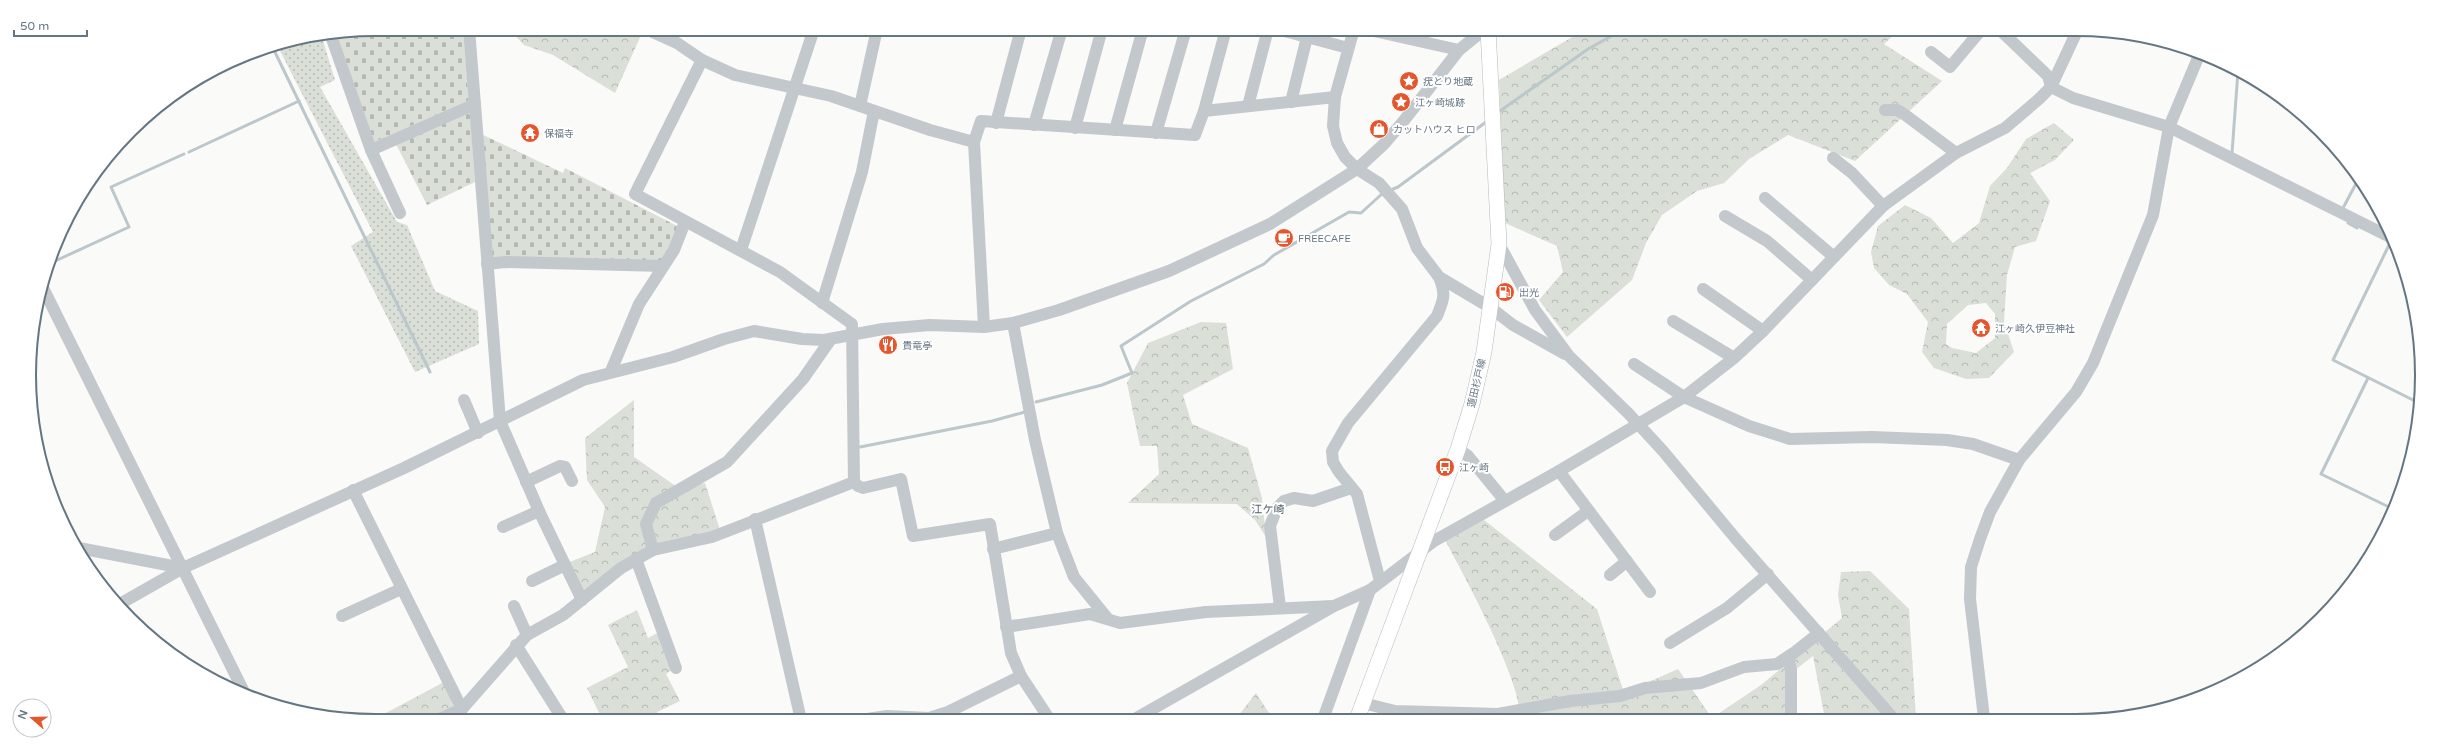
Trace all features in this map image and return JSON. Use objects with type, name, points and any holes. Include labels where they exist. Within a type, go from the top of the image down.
[{"type":"main road","name":"蓮田杉戸線","points":[[1358,714],[1458,449],[1477,382],[1491,308],[1499,244],[1486,36]]},
{"type":"street","points":[[470,36],[500,421],[539,511],[582,600]]},
{"type":"street","points":[[662,36],[677,43],[702,60],[735,75],[831,96],[930,130],[974,142]]},
{"type":"street","points":[[741,250],[812,36]]},
{"type":"street","points":[[860,106],[875,36]]},
{"type":"street","points":[[996,123],[1019,36]]},
{"type":"street","points":[[1034,125],[1060,36]]},
{"type":"street","points":[[1075,128],[1100,36]]},
{"type":"street","points":[[1115,130],[1141,36]]},
{"type":"street","points":[[1156,133],[1184,36]]},
{"type":"street","points":[[984,327],[974,142],[981,120],[996,123],[1195,136],[1204,111],[1224,36]]},
{"type":"street","points":[[1248,106],[1266,36]]},
{"type":"street","points":[[1303,36],[1348,48]]},
{"type":"street","points":[[1352,36],[1335,97],[1333,126],[1337,143],[1345,157],[1357,169],[1379,183],[1402,209],[1417,248],[1439,277],[1444,290],[1443,301],[1437,316],[1352,417],[1332,451],[1333,462],[1357,494],[1380,581]]},
{"type":"street","points":[[1396,36],[1459,50]]},
{"type":"street","points":[[125,605],[183,568],[316,509],[353,490],[474,435],[583,380],[611,371],[654,362],[724,339],[754,331],[802,339],[832,339],[883,329],[930,325],[984,327],[1013,323],[1059,310],[1169,271],[1270,224],[1357,169],[1384,144],[1402,123],[1459,50],[1477,36]]},
{"type":"street","points":[[1931,52],[1950,67],[1975,36]]},
{"type":"street","points":[[2006,36],[2048,76],[2051,87],[2072,98],[2169,127],[2384,234]]},
{"type":"street","points":[[1144,714],[1334,606],[1370,590],[1421,550],[1639,425],[1684,397],[1734,358],[1763,331],[1883,206],[1956,153],[2005,128],[2051,87],[2075,36]]},
{"type":"street","points":[[1291,102],[1307,37]]},
{"type":"street","points":[[332,39],[371,150],[400,213]]},
{"type":"street","points":[[1984,714],[1970,599],[1971,567],[1990,512],[2019,460],[2076,392],[2092,363],[2153,215],[2169,127],[2198,59]]},
{"type":"street","points":[[702,60],[635,194],[780,272],[852,324],[854,482],[863,488],[901,479],[912,536],[990,524],[1011,653],[1021,676],[1046,714]]},
{"type":"street","points":[[1204,111],[1335,97]]},
{"type":"street","points":[[371,150],[475,104]]},
{"type":"street","points":[[822,303],[862,172],[874,110]]},
{"type":"street","points":[[1885,110],[1897,110],[1904,114],[1956,153]]},
{"type":"street","points":[[1832,158],[1852,173],[1883,206]]},
{"type":"street","points":[[1764,198],[1834,257]]},
{"type":"street","points":[[1725,216],[1767,242],[1812,280]]},
{"type":"street","points":[[611,371],[638,304],[674,250],[685,222]]},
{"type":"street","points":[[1499,244],[1535,310],[1569,356],[1639,425],[1890,714]]},
{"type":"street","points":[[487,264],[517,262],[663,266]]},
{"type":"street","points":[[1439,277],[1491,308],[1513,325],[1569,356]]},
{"type":"street","points":[[1703,289],[1763,331]]},
{"type":"street","points":[[46,295],[241,686]]},
{"type":"street","points":[[1673,321],[1734,358]]},
{"type":"street","points":[[1013,323],[1037,447],[1057,533],[1074,577],[1108,619]]},
{"type":"street","points":[[653,550],[646,524],[656,503],[727,462],[803,379],[832,339]]},
{"type":"street","points":[[1634,364],[1684,397],[1749,426],[1790,439],[1872,437],[1947,440],[1973,444],[2019,460]]},
{"type":"street","points":[[464,400],[474,435]]},
{"type":"street","points":[[1458,449],[1468,456],[1505,501]]},
{"type":"street","points":[[526,482],[560,466],[565,467],[572,481]]},
{"type":"street","points":[[1559,471],[1650,592]]},
{"type":"street","points":[[451,714],[462,709],[516,645],[527,635],[563,615],[622,568],[636,559],[653,550],[712,537],[755,519],[854,482]]},
{"type":"street","points":[[1280,607],[1270,526],[1277,508],[1284,501],[1294,498],[1313,501],[1351,488]]},
{"type":"street","points":[[353,490],[462,709]]},
{"type":"street","points":[[502,527],[539,511]]},
{"type":"street","points":[[1555,535],[1588,511]]},
{"type":"street","points":[[755,519],[800,714]]},
{"type":"street","points":[[993,549],[1057,533]]},
{"type":"street","points":[[84,549],[183,568]]},
{"type":"street","points":[[636,559],[676,668]]},
{"type":"street","points":[[1610,575],[1627,561]]},
{"type":"street","points":[[532,581],[565,565]]},
{"type":"street","points":[[1670,643],[1727,608],[1768,574]]},
{"type":"street","points":[[342,616],[401,589]]},
{"type":"street","points":[[1325,714],[1370,590]]},
{"type":"street","points":[[514,606],[527,635]]},
{"type":"street","points":[[1006,627],[1090,614],[1120,623],[1206,612],[1280,607],[1334,606]]},
{"type":"street","points":[[1498,714],[1570,701],[1620,696],[1645,688],[1701,683],[1744,667],[1769,666],[1788,658],[1819,632]]},
{"type":"street","points":[[516,645],[560,714]]},
{"type":"street","points":[[1788,658],[1791,670],[1791,714]]},
{"type":"street","points":[[942,714],[1021,676]]},
{"type":"street","points":[[1363,703],[1395,711],[1468,714]]},
{"type":"green space","points":[[375,36],[464,36],[469,100],[372,143],[338,38]]},
{"type":"green space","points":[[516,36],[641,36],[615,93],[553,55],[524,45]]},
{"type":"green space","points":[[1574,36],[1893,36],[1884,44],[1942,81],[1855,161],[1788,135],[1749,159],[1724,183],[1697,191],[1662,215],[1646,243],[1632,280],[1567,337],[1539,300],[1563,272],[1557,246],[1505,223],[1499,80]]},
{"type":"green space","points":[[323,40],[335,80],[320,87],[397,222],[407,225],[435,291],[478,311],[479,344],[415,372],[351,246],[373,232],[280,50]]},
{"type":"green space","points":[[470,112],[475,182],[427,205],[396,144]]},
{"type":"green space","points":[[2054,123],[2074,140],[2055,160],[2030,173],[2050,201],[2036,241],[2015,247],[2007,275],[2004,322],[2014,352],[1989,378],[1966,379],[1934,368],[1922,352],[1928,322],[1907,294],[1889,285],[1874,268],[1871,252],[1878,226],[1905,205],[1931,218],[1953,243],[1979,223],[1990,186],[2007,168],[2026,139]],"holes":[[[1986,303],[1995,314],[1995,338],[1976,353],[1952,348],[1946,344],[1947,324],[1968,305]]]},
{"type":"green space","points":[[479,133],[563,173],[565,168],[679,227],[663,264],[490,258]]},
{"type":"green space","points":[[1201,322],[1226,323],[1233,369],[1183,395],[1192,424],[1248,448],[1262,498],[1266,537],[1255,520],[1237,504],[1128,503],[1159,474],[1157,446],[1140,446],[1127,383],[1148,343]]},
{"type":"green space","points":[[634,400],[634,457],[677,487],[705,483],[720,530],[656,546],[582,594],[567,563],[595,552],[605,507],[587,480],[585,438]]},
{"type":"green space","points":[[1484,520],[1597,609],[1624,693],[1678,669],[1709,714],[1519,714],[1518,702],[1512,681],[1502,655],[1490,628],[1444,538]]},
{"type":"green space","points":[[1870,571],[1909,609],[1916,714],[1824,714],[1813,656],[1786,677],[1788,714],[1718,714],[1761,685],[1842,618],[1838,595],[1841,572]]},
{"type":"green space","points":[[637,610],[648,638],[661,631],[676,667],[666,674],[680,701],[657,712],[658,714],[600,714],[587,688],[628,667],[608,625]]},
{"type":"green space","points":[[444,682],[456,714],[384,714]]},
{"type":"green space","points":[[1256,693],[1270,714],[1240,714]]},
{"type":"waterway","points":[[1500,111],[1588,49],[1611,36]]},
{"type":"waterway","points":[[275,52],[430,372]]},
{"type":"waterway","points":[[2232,153],[2238,77]]},
{"type":"waterway","points":[[189,152],[299,101]]},
{"type":"waterway","points":[[1393,189],[1398,187],[1486,122]]},
{"type":"waterway","points":[[56,261],[129,227],[111,187],[184,154]]},
{"type":"waterway","points":[[2343,208],[2356,184]]},
{"type":"waterway","points":[[1036,402],[1102,385],[1132,373],[1121,346],[1191,301],[1264,264],[1274,255],[1349,212],[1361,213],[1384,192]]},
{"type":"waterway","points":[[2348,223],[2357,228]]},
{"type":"waterway","points":[[2389,245],[2333,360],[2414,400]]},
{"type":"waterway","points":[[2368,378],[2321,474],[2388,507]]},
{"type":"waterway","points":[[860,447],[992,421],[1025,412]]},
{"type":"place","name":"疣とり地蔵","points":[[1409,81]]},
{"type":"place","name":"江ヶ崎城跡","points":[[1401,102]]},
{"type":"place","name":"カットハウス ヒロ","points":[[1379,129]]},
{"type":"place","name":"保福寺","points":[[530,133]]},
{"type":"place","name":"FREECAFE","points":[[1284,238]]},
{"type":"place","name":"出光","points":[[1505,292]]},
{"type":"place","name":"江ヶ崎久伊豆神社","points":[[1981,328]]},
{"type":"place","name":"貴竜亭","points":[[888,345]]},
{"type":"place","name":"江ヶ崎","points":[[1445,467]]},
{"type":"district","name":"江ケ崎","points":[[1268,509]]}]
